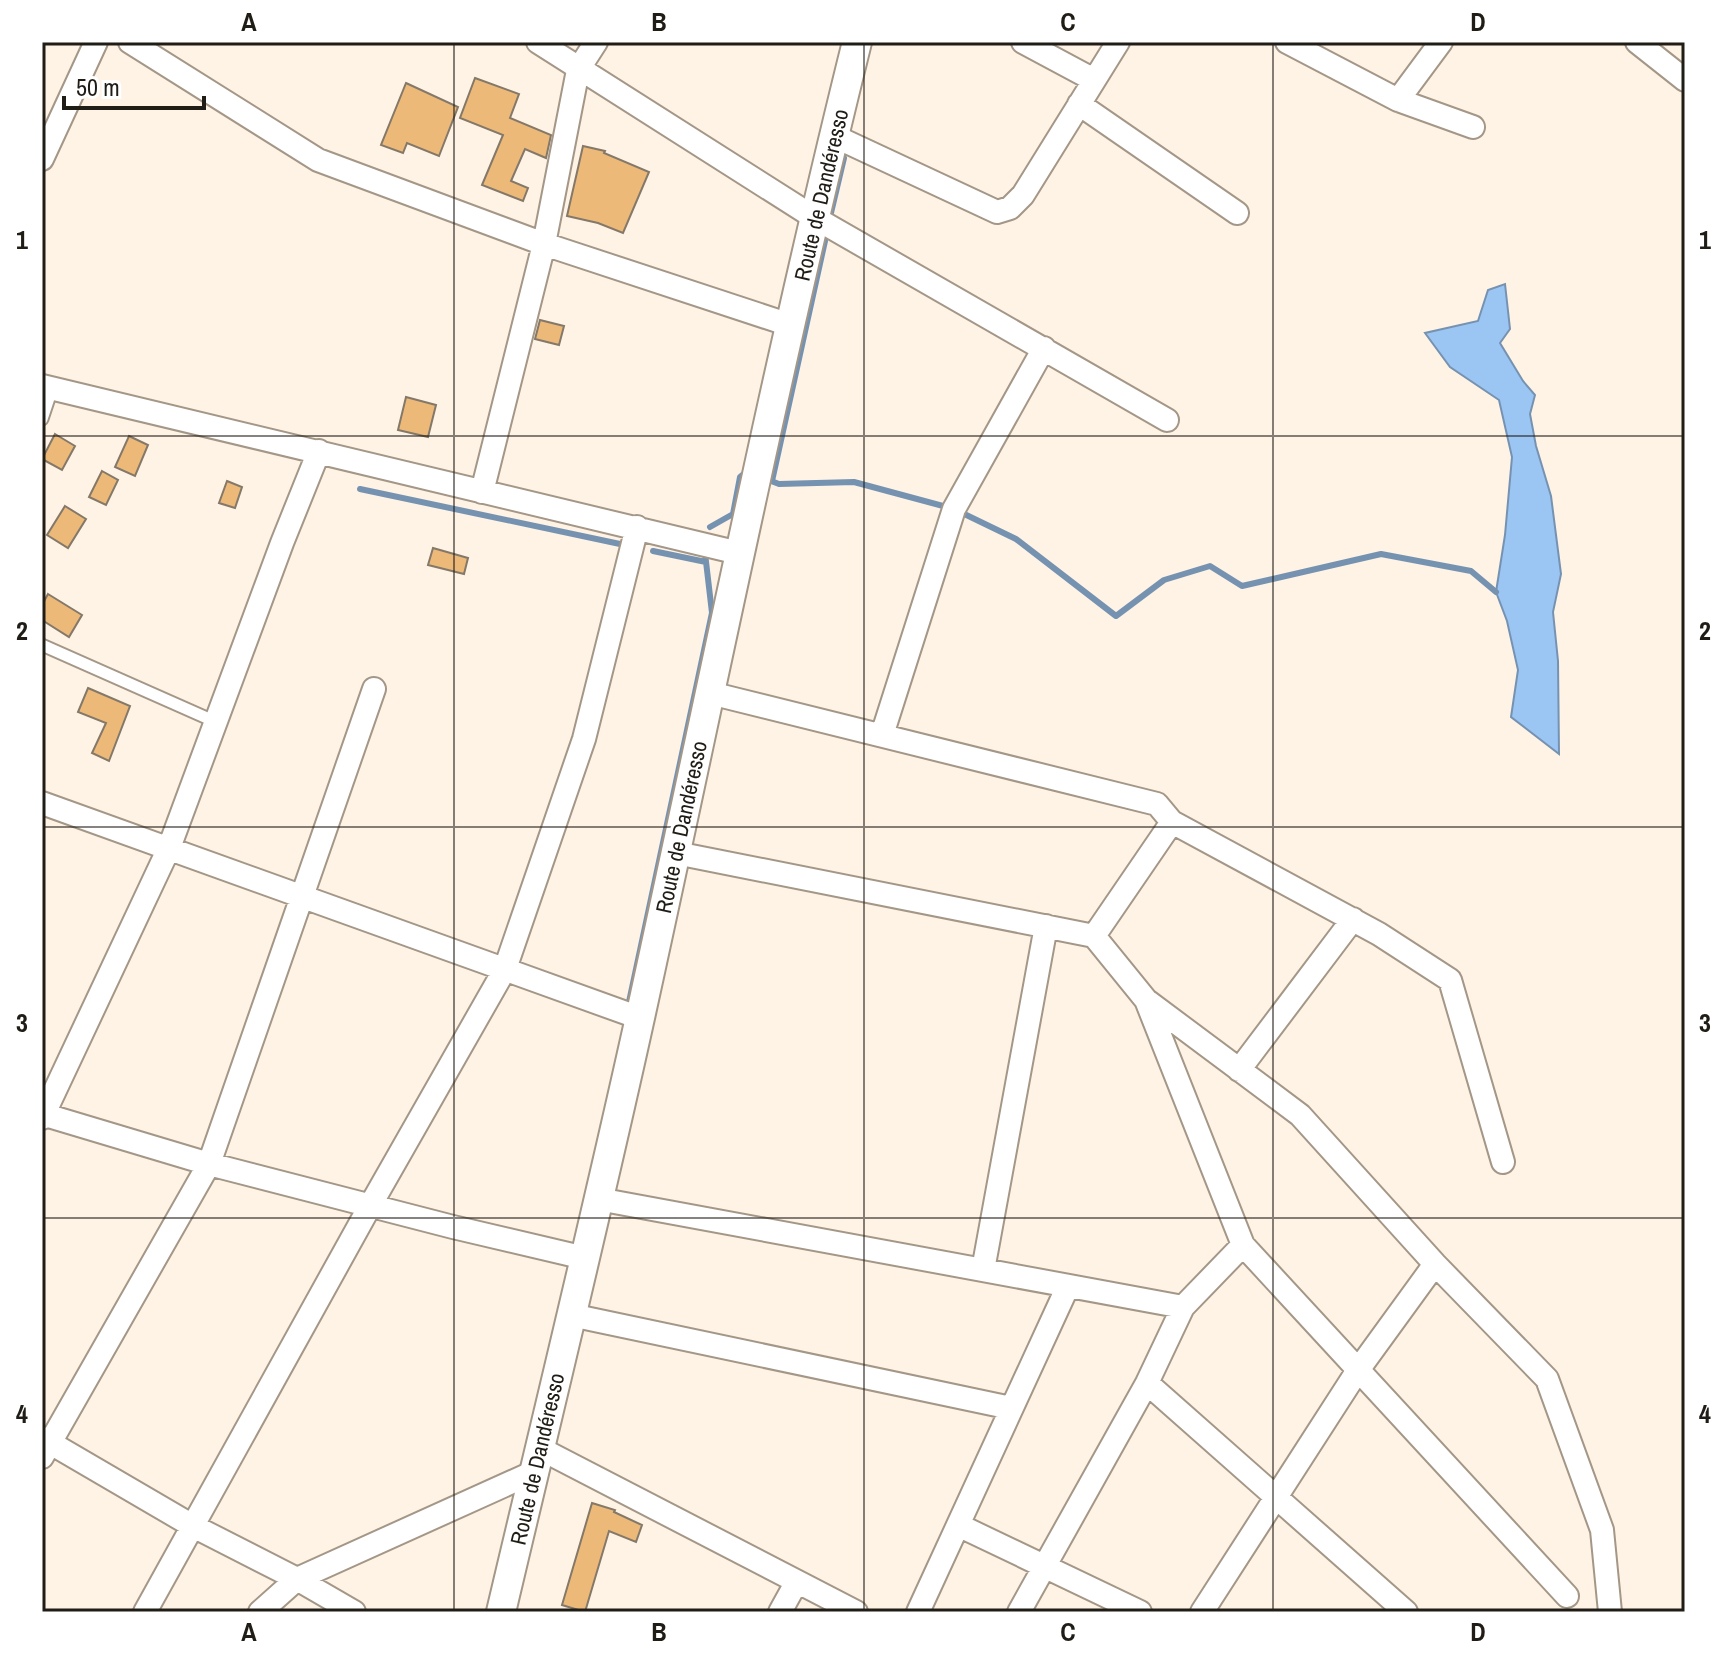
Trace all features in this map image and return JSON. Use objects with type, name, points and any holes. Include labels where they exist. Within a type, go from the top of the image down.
[{"type":"street","points":[[42,159],[96,42]]},
{"type":"street","points":[[130,42],[318,160],[544,244],[790,325]]},
{"type":"street","points":[[538,42],[815,218],[1167,420]]},
{"type":"street","points":[[482,492],[544,244],[578,70],[596,42]]},
{"type":"street","name":"Route de Dandéresso","points":[[501,1612],[640,1018],[739,553],[857,42]]},
{"type":"street","points":[[1023,42],[1094,80]]},
{"type":"street","points":[[834,136],[997,212],[1010,208],[1023,195],[1118,42]]},
{"type":"street","points":[[1287,42],[1398,100],[1473,127]]},
{"type":"street","points":[[1398,100],[1441,42]]},
{"type":"street","points":[[1637,42],[1685,80]]},
{"type":"street","points":[[1079,104],[1237,213]]},
{"type":"street","points":[[882,735],[954,509],[1044,348]]},
{"type":"street","points":[[47,388],[739,553]]},
{"type":"street","points":[[319,451],[169,848],[43,1115],[209,1164],[585,1258]]},
{"type":"street","points":[[145,1612],[505,969],[584,739],[637,527]]},
{"type":"street","points":[[354,1612],[45,1446],[209,1164],[374,689]]},
{"type":"street","points":[[710,693],[1157,804],[1172,822],[1353,919],[1450,980],[1503,1162]]},
{"type":"street","points":[[42,803],[640,1018]]},
{"type":"street","points":[[1094,936],[1172,822]]},
{"type":"street","points":[[676,853],[1094,936],[1146,1000],[1300,1115],[1435,1264],[1547,1379],[1602,1530],[1610,1612]]},
{"type":"street","points":[[1239,1070],[1353,919]]},
{"type":"street","points":[[983,1270],[1046,926]]},
{"type":"street","points":[[1146,1000],[1243,1245],[1567,1596]]},
{"type":"street","points":[[598,1199],[1183,1307]]},
{"type":"street","points":[[1019,1612],[1147,1383],[1183,1307],[1243,1245]]},
{"type":"street","points":[[1202,1612],[1358,1370],[1435,1264]]},
{"type":"street","points":[[918,1612],[1068,1286]]},
{"type":"street","points":[[571,1315],[1011,1408]]},
{"type":"street","points":[[1147,1383],[1406,1612]]},
{"type":"street","points":[[260,1612],[297,1579],[537,1460],[856,1612]]},
{"type":"street","points":[[958,1525],[1140,1612]]},
{"type":"street","points":[[780,1612],[796,1583]]},
{"type":"lane","points":[[42,419],[47,388]]},
{"type":"lane","points":[[42,645],[216,722]]},
{"type":"water","points":[[1505,284],[1510,329],[1500,343],[1535,395],[1530,414],[1551,496],[1561,574],[1553,612],[1558,661],[1559,754],[1511,717],[1518,670],[1507,621],[1496,592],[1512,457],[1499,400],[1450,367],[1425,333],[1478,321],[1488,290]]},
{"type":"building","points":[[475,78],[519,94],[510,118],[551,135],[546,158],[525,149],[511,181],[528,188],[523,201],[482,185],[503,135],[460,118]]},
{"type":"building","points":[[406,83],[458,107],[439,156],[407,143],[403,153],[381,145]]},
{"type":"building","points":[[583,146],[605,151],[649,172],[623,233],[567,216]]},
{"type":"building","points":[[540,320],[564,326],[559,345],[535,339]]},
{"type":"building","points":[[406,397],[436,405],[428,437],[398,430]]},
{"type":"building","points":[[55,434],[75,446],[62,470],[42,459]]},
{"type":"building","points":[[129,436],[148,445],[135,476],[115,467]]},
{"type":"building","points":[[102,471],[118,480],[106,505],[89,497]]},
{"type":"building","points":[[227,481],[242,487],[235,508],[219,503]]},
{"type":"building","points":[[65,506],[86,519],[68,548],[47,535]]},
{"type":"building","points":[[433,548],[468,558],[464,574],[428,565]]},
{"type":"building","points":[[48,594],[82,615],[69,637],[42,620],[42,605]]},
{"type":"building","points":[[88,688],[130,706],[109,761],[92,753],[106,723],[78,712]]},
{"type":"building","points":[[592,1503],[615,1510],[642,1525],[636,1542],[609,1531],[585,1612],[562,1605]]},
{"type":"waterway","points":[[830,217],[844,158]]},
{"type":"waterway","points":[[772,481],[825,241]]},
{"type":"waterway","points":[[710,527],[733,514],[740,477],[746,472]]},
{"type":"waterway","points":[[766,479],[779,484],[854,482],[954,509],[1016,539],[1116,616],[1164,580],[1210,566],[1242,586],[1381,554],[1471,571],[1496,592]]},
{"type":"waterway","points":[[360,489],[620,544]]},
{"type":"waterway","points":[[653,551],[706,562]]},
{"type":"waterway","points":[[629,1002],[712,613],[705,553]]}]
